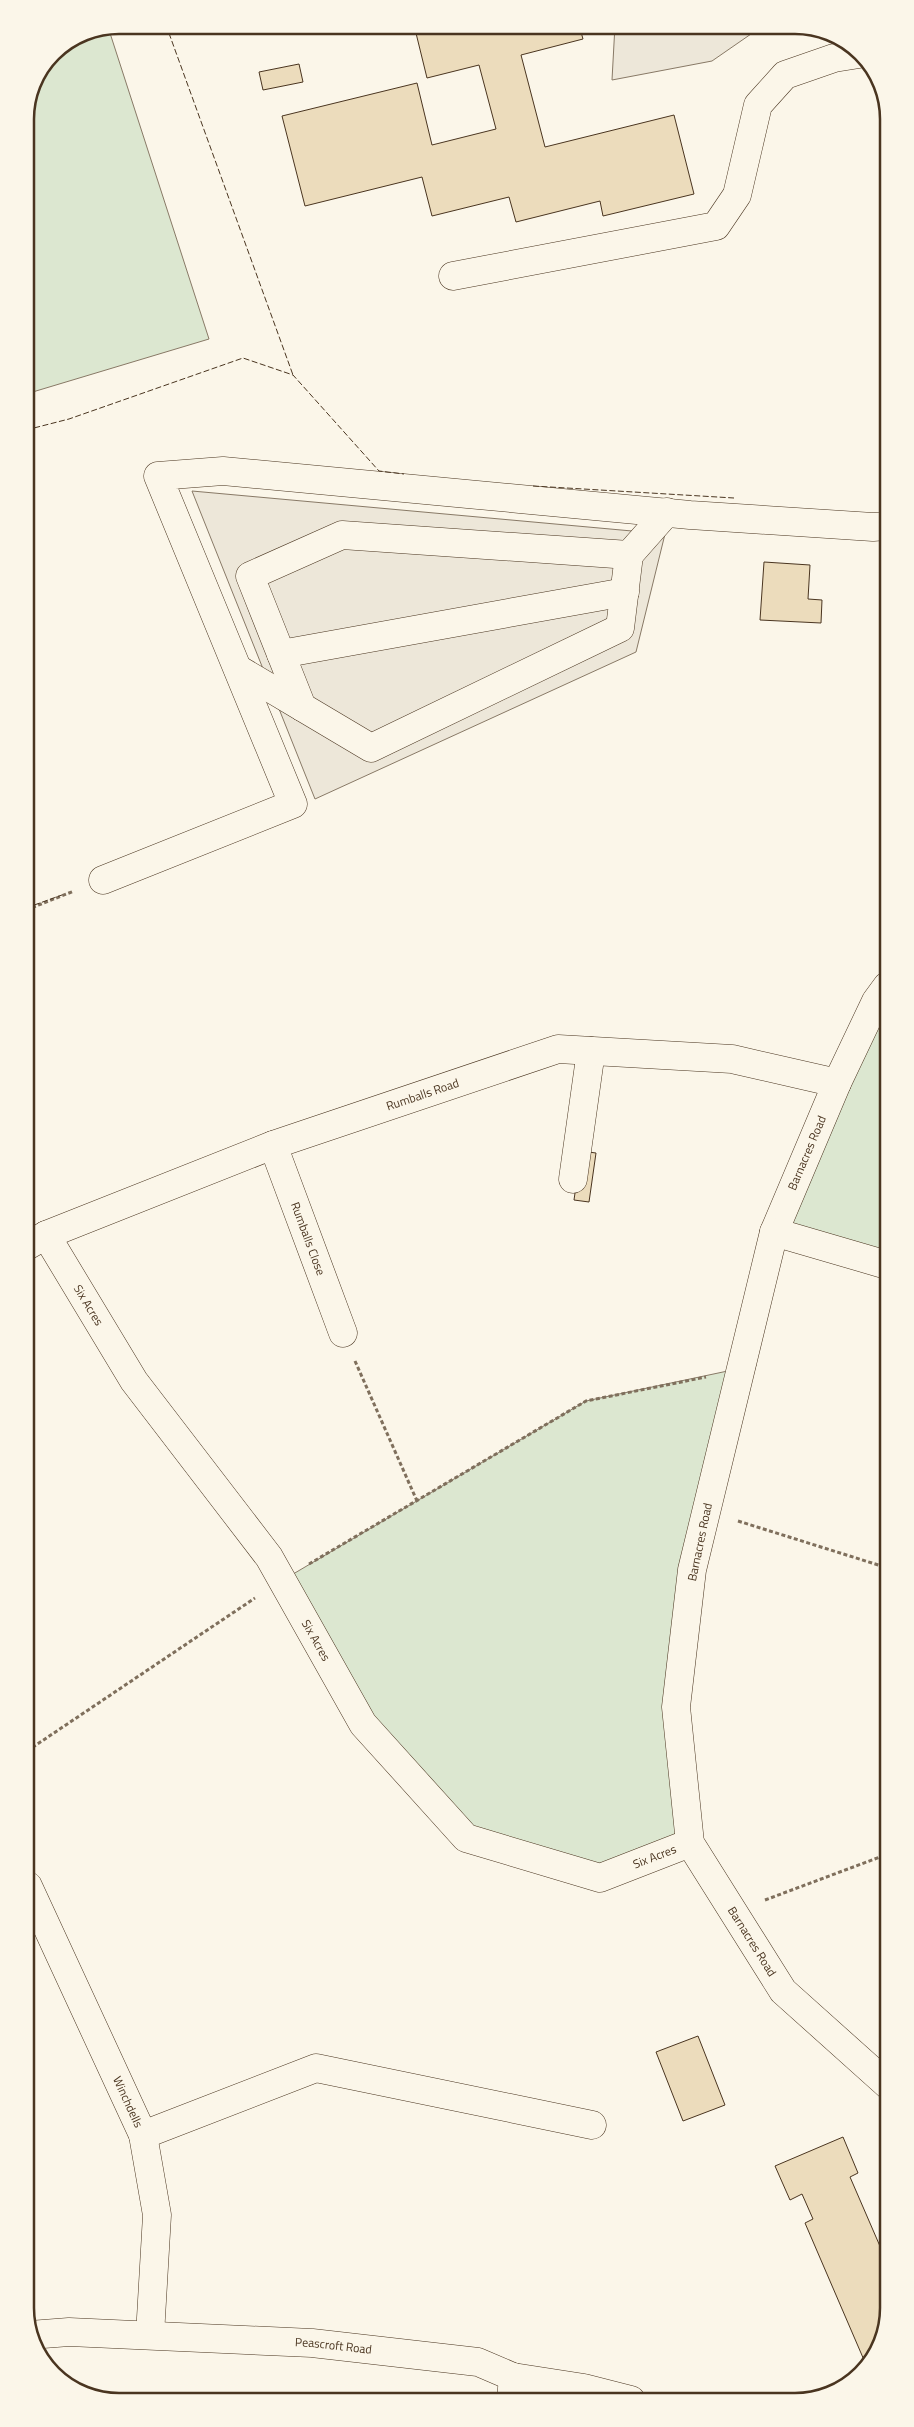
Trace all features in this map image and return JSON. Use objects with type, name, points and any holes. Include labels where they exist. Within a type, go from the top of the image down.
[{"type":"street","points":[[453,276],[716,226],[737,195],[758,105],[785,76],[846,56]]},
{"type":"street","points":[[102,880],[293,804],[158,476],[223,471],[667,512],[880,526]]},
{"type":"street","points":[[238,669],[371,748],[620,628],[629,555],[667,512]]},
{"type":"street","points":[[302,707],[250,576],[342,536],[629,555]]},
{"type":"street","points":[[281,654],[625,592]]},
{"type":"street","name":"Barnacres Road","points":[[880,996],[837,1083],[774,1232],[692,1570],[676,1707],[690,1843],[783,1991],[880,2078]]},
{"type":"street","name":"Rumballs Road","points":[[36,1240],[273,1145],[558,1049],[732,1059],[837,1083]]},
{"type":"street","points":[[573,1179],[591,1051]]},
{"type":"street","name":"Rumballs Close","points":[[273,1145],[343,1333]]},
{"type":"street","points":[[774,1232],[880,1263]]},
{"type":"street","name":"Six Acres","points":[[36,1240],[134,1381],[270,1557],[363,1724],[466,1838],[600,1878],[690,1843]]},
{"type":"street","name":"Winchdells","points":[[34,1899],[143,2135],[157,2215],[150,2335]]},
{"type":"street","points":[[143,2135],[316,2068],[592,2125]]},
{"type":"street","name":"Peascroft Road","points":[[38,2335],[70,2332],[331,2345],[478,2362],[512,2388],[584,2388],[604,2393]]},
{"type":"path","points":[[34,907],[102,880]]},
{"type":"path","points":[[343,1333],[417,1501]]},
{"type":"path","points":[[34,1747],[282,1580],[586,1402],[740,1370]]},
{"type":"path","points":[[706,1511],[880,1565]]},
{"type":"path","points":[[733,1911],[880,1857]]},
{"type":"green space","points":[[110,34],[209,339],[34,392],[35,102],[40,86],[48,71],[71,48],[86,40]]},
{"type":"green space","points":[[880,1001],[880,1263],[774,1232]]},
{"type":"green space","points":[[756,1365],[692,1570],[676,1707],[690,1843],[600,1878],[466,1838],[363,1724],[283,1580],[586,1401]]},
{"type":"shaded area","points":[[615,34],[751,34],[712,61],[612,80]]},
{"type":"shaded area","points":[[192,491],[665,534],[636,652],[315,799]]},
{"type":"building","points":[[416,34],[582,34],[583,39],[521,55],[545,147],[674,115],[694,194],[603,216],[600,201],[516,222],[509,197],[432,216],[422,177],[305,206],[282,116],[417,83],[432,145],[496,129],[479,65],[427,78]]},
{"type":"building","points":[[299,64],[303,82],[263,90],[259,72]]},
{"type":"building","points":[[764,562],[810,565],[808,599],[822,600],[821,623],[760,620]]},
{"type":"building","points":[[581,1151],[596,1153],[589,1202],[574,1200]]},
{"type":"building","points":[[698,2036],[725,2105],[683,2121],[656,2052]]},
{"type":"building","points":[[843,2137],[858,2173],[850,2177],[880,2246],[880,2320],[872,2346],[864,2359],[805,2223],[813,2219],[802,2194],[790,2200],[775,2166]]},
{"type":"fence","points":[[169,34],[293,375]]},
{"type":"fence","points":[[34,428],[69,419],[243,358],[293,375],[379,471],[404,474]]},
{"type":"fence","points":[[533,486],[734,498]]},
{"type":"fence","points":[[34,905],[62,895]]}]
